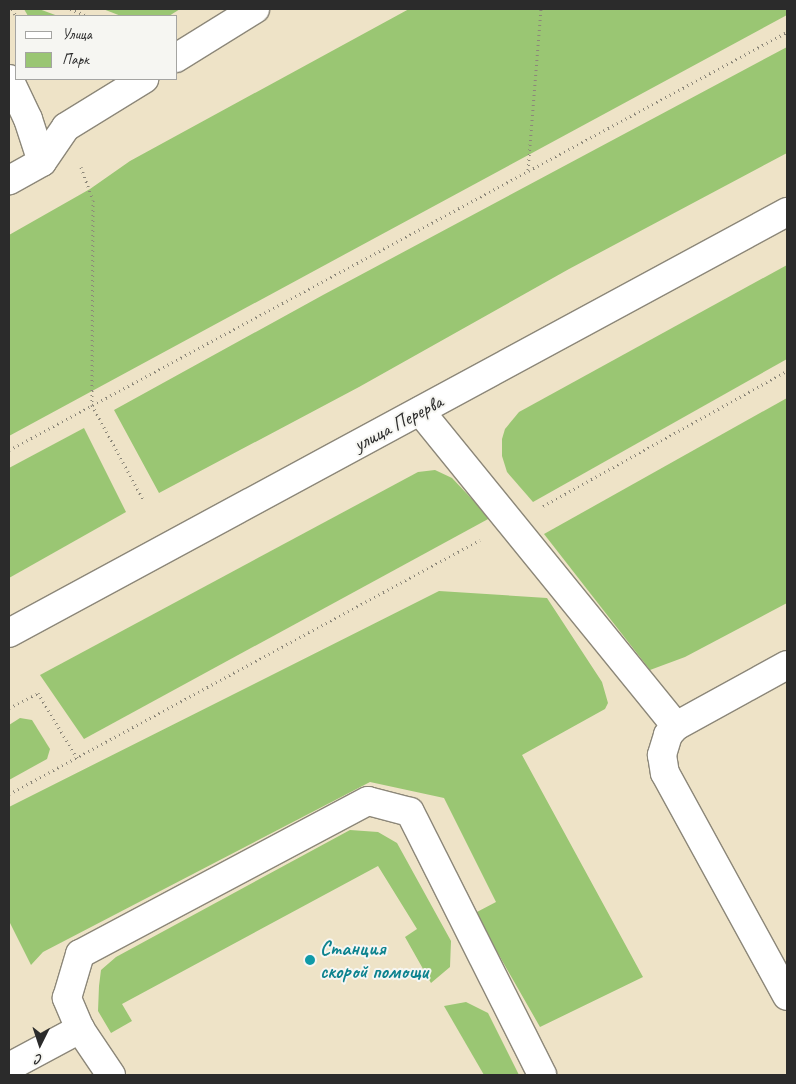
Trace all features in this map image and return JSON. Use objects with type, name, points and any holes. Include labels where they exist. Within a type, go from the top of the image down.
[{"type":"street","points":[[178,57],[255,9]]},
{"type":"street","points":[[9,79],[28,119],[42,162]]},
{"type":"street","points":[[9,180],[42,162],[66,128],[142,80]]},
{"type":"street","name":"улица Перерва","points":[[9,633],[787,212]]},
{"type":"street","points":[[420,411],[676,726]]},
{"type":"street","points":[[787,665],[676,726],[663,746],[662,763],[665,773],[787,996]]},
{"type":"street","points":[[111,1075],[80,1029],[68,998],[80,954],[368,801],[410,812],[542,1075]]},
{"type":"street","points":[[9,1067],[80,1029]]},
{"type":"path","points":[[70,9],[85,15]]},
{"type":"path","points":[[528,170],[541,9]]},
{"type":"path","points":[[9,450],[787,32]]},
{"type":"path","points":[[66,128],[93,200],[92,405],[144,501]]},
{"type":"path","points":[[9,794],[511,524],[787,371]]},
{"type":"path","points":[[9,708],[38,693],[77,758]]},
{"type":"green space","points":[[24,9],[39,9],[55,15],[27,15]]},
{"type":"green space","points":[[103,9],[180,9],[171,15],[118,15]]},
{"type":"green space","points":[[409,9],[787,9],[787,15],[9,436],[9,235],[90,189],[130,161]]},
{"type":"green space","points":[[787,47],[787,153],[569,269],[359,387],[159,493],[114,410],[323,295]]},
{"type":"green space","points":[[787,265],[787,359],[533,502],[507,472],[502,456],[502,439],[505,429],[519,412]]},
{"type":"green space","points":[[787,398],[787,603],[685,657],[650,670],[544,534]]},
{"type":"green space","points":[[84,428],[126,512],[9,578],[9,468]]},
{"type":"green space","points":[[435,470],[452,478],[490,518],[84,739],[40,675],[418,472]]},
{"type":"green space","points":[[439,591],[547,598],[602,682],[608,703],[605,709],[522,755],[643,977],[540,1027],[475,913],[496,902],[444,798],[370,782],[43,952],[31,965],[9,921],[9,807]]},
{"type":"green space","points":[[20,718],[32,720],[50,749],[47,759],[9,780],[9,725]]},
{"type":"green space","points":[[350,830],[378,832],[397,843],[451,941],[450,967],[431,983],[405,937],[417,929],[378,866],[122,1004],[132,1021],[111,1033],[98,1011],[99,986],[101,970],[116,957]]},
{"type":"green space","points":[[466,1002],[488,1013],[519,1075],[484,1075],[444,1006]]},
{"type":"place","name":"Станция скорой помощи","points":[[310,960]]}]
